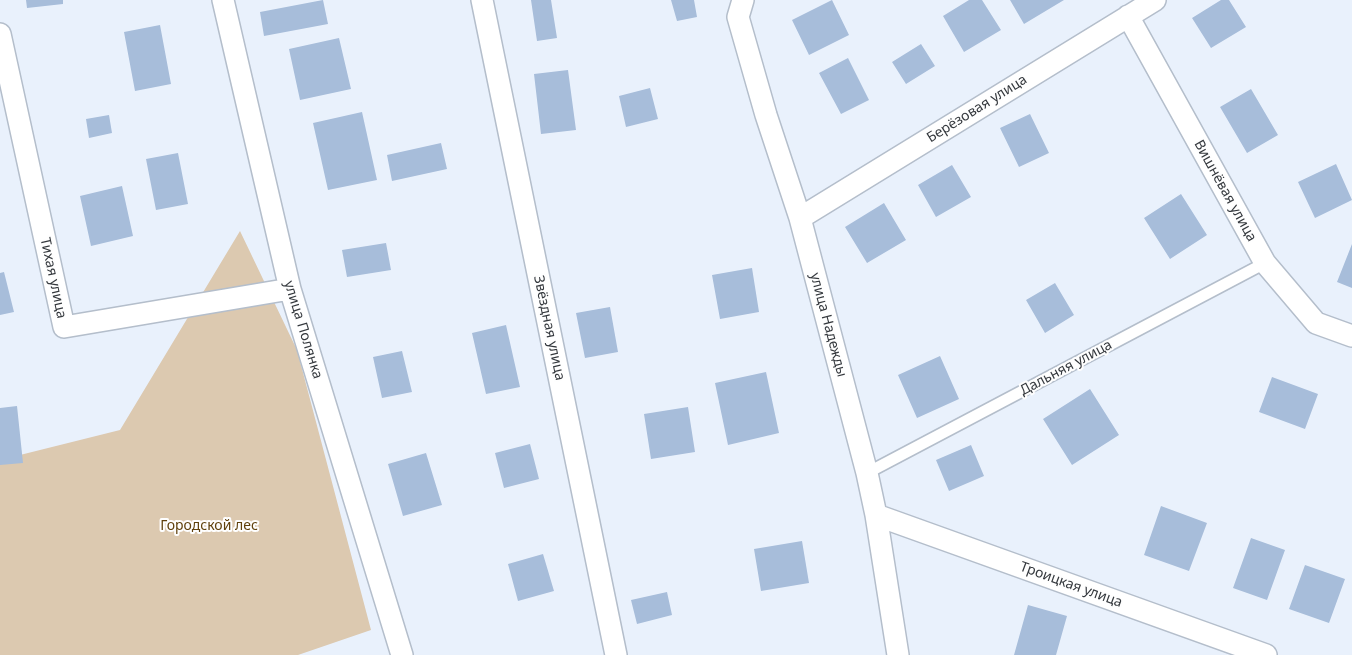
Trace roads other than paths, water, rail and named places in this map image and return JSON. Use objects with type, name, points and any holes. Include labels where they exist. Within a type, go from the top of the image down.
[{"type":"street","name":"улица Полянка","points":[[223,0],[290,289],[402,655]]},
{"type":"street","name":"Звёздная улица","points":[[482,0],[616,655]]},
{"type":"street","name":"улица Надежды","points":[[743,0],[738,17],[766,114],[800,218],[867,473],[876,515],[898,655]]},
{"type":"street","name":"Берёзовая улица","points":[[800,218],[1155,0]]},
{"type":"street","name":"Вишнёвая улица","points":[[1128,16],[1265,263],[1316,323],[1352,336]]},
{"type":"street","name":"Тихая улица","points":[[0,34],[64,327],[290,289]]},
{"type":"street","name":"Троицкая улица","points":[[876,515],[1266,655]]},
{"type":"lane","name":"Дальняя улица","points":[[867,473],[1265,263]]},
{"type":"park label","name":"Городской лес","points":[[209,526]]}]
